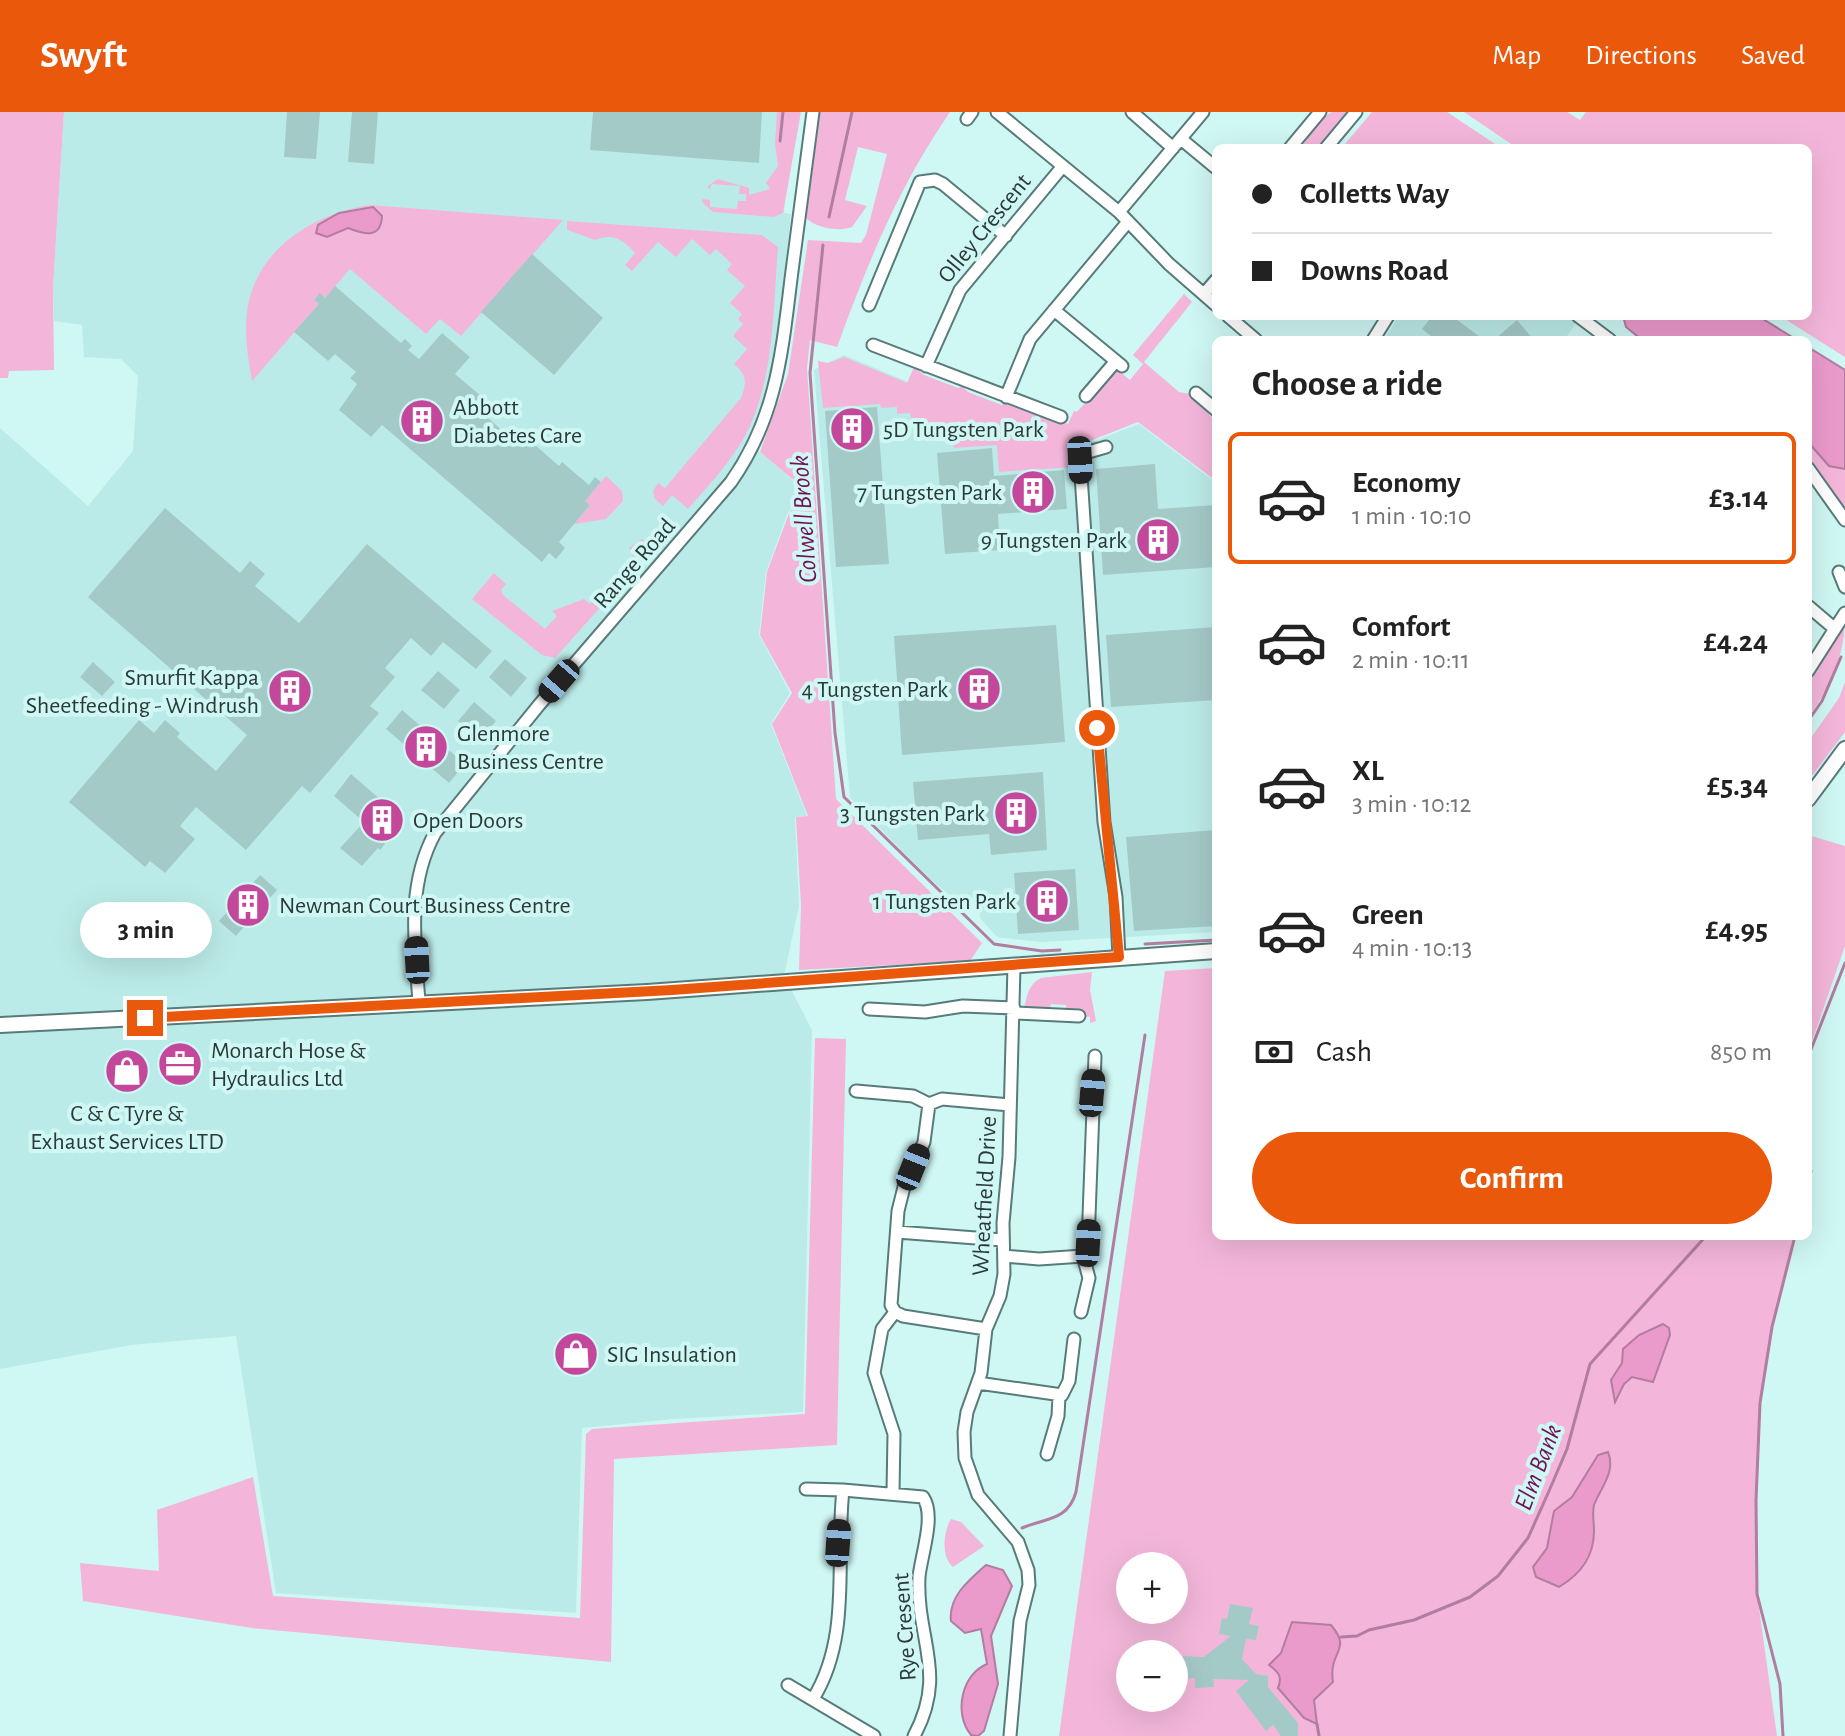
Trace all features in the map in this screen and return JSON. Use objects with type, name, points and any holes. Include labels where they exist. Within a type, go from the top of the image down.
[{"type":"street","name":"Range Road","points":[[419,1002],[414,894],[425,852],[435,833],[539,705],[731,482],[765,424],[779,374],[813,112]]},
{"type":"street","points":[[997,112],[1119,212],[1212,301]]},
{"type":"street","points":[[1132,112],[1212,165]]},
{"type":"street","points":[[1119,212],[1203,112]]},
{"type":"street","points":[[1293,144],[1320,112]]},
{"type":"street","points":[[1333,144],[1356,112]]},
{"type":"street","name":"Olley Crescent","points":[[926,366],[960,290],[1063,166]]},
{"type":"street","points":[[869,305],[920,182],[935,180],[943,184],[1006,236]]},
{"type":"street","points":[[1006,397],[1027,344],[1127,223]]},
{"type":"street","points":[[1204,294],[1212,285]]},
{"type":"street","points":[[1054,310],[1119,363],[1086,396]]},
{"type":"street","points":[[1233,320],[1251,336]]},
{"type":"street","points":[[1583,320],[1605,336]]},
{"type":"street","points":[[873,345],[1061,417]]},
{"type":"street","points":[[1196,393],[1212,407]]},
{"type":"street","points":[[1106,447],[1085,453],[1080,460],[1104,822],[1116,897],[1119,957]]},
{"type":"street","points":[[1812,474],[1845,520]]},
{"type":"street","points":[[1839,572],[1845,587]]},
{"type":"street","points":[[1812,609],[1835,629]]},
{"type":"street","points":[[1812,665],[1845,613]]},
{"type":"street","points":[[1812,794],[1845,749]]},
{"type":"street","points":[[0,1025],[647,992],[1212,951]]},
{"type":"street","name":"Wheatfield Drive","points":[[1010,1736],[1020,1621],[1029,1585],[1028,1570],[1018,1542],[988,1510],[970,1477],[964,1432],[967,1412],[978,1383],[986,1329],[1002,1289],[1014,966]]},
{"type":"street","points":[[869,1009],[925,1012],[963,1006],[1079,1016]]},
{"type":"street","points":[[1081,1312],[1089,1278],[1083,1256],[1088,1243],[1095,1056]]},
{"type":"street","points":[[856,1091],[913,1096],[929,1104],[942,1099],[1010,1105]]},
{"type":"street","points":[[895,1312],[891,1299],[900,1198],[924,1142],[929,1104]]},
{"type":"street","points":[[897,1232],[1002,1240]]},
{"type":"street","points":[[1004,1256],[1039,1259],[1083,1256]]},
{"type":"street","points":[[895,1312],[986,1329]]},
{"type":"street","points":[[893,1492],[894,1434],[874,1373],[882,1329],[895,1312]]},
{"type":"street","points":[[1047,1454],[1058,1416],[1059,1396],[1067,1389],[1069,1381],[1074,1339]]},
{"type":"street","points":[[978,1383],[1059,1396]]},
{"type":"street","name":"Rye Cresent","points":[[806,1489],[916,1494],[923,1497],[927,1504],[920,1605],[932,1685],[924,1716],[914,1736]]},
{"type":"street","points":[[813,1699],[830,1668],[835,1641],[843,1490]]},
{"type":"street","points":[[788,1685],[874,1736]]},
{"type":"shaded area","points":[[0,112],[64,112],[53,287],[54,370],[9,371],[8,378],[0,378]]},
{"type":"shaded area","points":[[64,112],[790,112],[784,213],[791,214],[774,363],[768,393],[749,443],[802,488],[787,515],[766,572],[759,635],[790,693],[771,724],[807,816],[795,817],[799,906],[784,976],[812,1030],[803,1412],[582,1428],[576,1613],[276,1593],[236,1336],[131,1345],[0,1369],[0,428],[88,506],[133,451],[138,376],[121,359],[84,357],[82,325],[54,321],[53,287]]},
{"type":"shaded area","points":[[777,112],[801,112],[783,213],[774,217],[713,212],[702,202],[703,199],[710,200],[710,207],[737,209],[738,201],[746,201],[746,194],[739,194],[740,186],[712,184],[709,190],[708,186],[718,179],[749,188],[749,195],[770,189],[766,183],[778,166],[775,143]]},
{"type":"shaded area","points":[[819,112],[950,112],[886,225],[837,347],[810,340],[807,368],[836,799],[982,943],[970,961],[799,970],[801,906],[796,817],[808,816],[772,724],[792,693],[760,635],[767,572],[788,516],[803,488],[760,452],[788,374],[808,240],[861,243],[866,235],[887,154],[858,147],[845,200],[867,206],[852,227],[828,228],[810,221],[806,218]]},
{"type":"shaded area","points":[[1332,112],[1346,112],[1323,144],[1304,144],[1321,119]]},
{"type":"shaded area","points":[[1372,112],[1447,112],[1495,144],[1345,144]]},
{"type":"shaded area","points":[[1464,112],[1567,112],[1580,120],[1586,112],[1845,112],[1845,357],[1786,320],[1812,320],[1812,144],[1511,144]]},
{"type":"shaded area","points":[[370,205],[563,220],[461,336],[440,319],[426,334],[350,269],[325,298],[320,294],[314,300],[319,304],[252,381],[246,321],[252,290],[262,270],[274,253],[308,226]]},
{"type":"shaded area","points":[[373,207],[382,216],[375,232],[365,233],[348,228],[327,237],[316,233],[318,225],[339,213]]},
{"type":"shaded area","points":[[567,221],[762,235],[778,247],[771,343],[755,414],[733,456],[688,509],[672,495],[663,506],[655,499],[653,491],[658,483],[665,488],[741,398],[745,379],[734,364],[747,349],[733,336],[743,324],[738,319],[742,314],[730,303],[745,286],[727,270],[732,264],[716,249],[710,255],[692,239],[676,257],[658,242],[632,271],[625,265],[635,253],[626,244],[612,237],[595,240],[567,230]]},
{"type":"shaded area","points":[[1184,294],[1192,302],[1144,362],[1179,392],[1190,394],[1209,409],[1212,417],[1212,478],[1138,422],[1072,448],[1074,467],[999,472],[997,445],[954,448],[953,439],[946,439],[944,428],[920,430],[919,419],[911,419],[910,413],[897,414],[897,407],[881,408],[880,404],[823,408],[818,361],[828,363],[844,357],[907,383],[914,367],[924,375],[958,388],[962,386],[968,392],[1002,405],[1007,402],[1068,424],[1074,411],[1077,412],[1115,368],[1130,380],[1143,364],[1133,355]]},
{"type":"shaded area","points":[[1396,320],[1577,322],[1567,336],[1386,336]]},
{"type":"shaded area","points":[[1624,320],[1764,320],[1790,336],[1637,336],[1626,327]]},
{"type":"shaded area","points":[[1812,349],[1845,370],[1845,469],[1829,466],[1812,447]]},
{"type":"shaded area","points":[[844,355],[1070,450],[1139,424],[1212,480],[1212,932],[1041,942],[997,937],[980,918],[979,904],[961,905],[929,878],[850,798],[814,370]]},
{"type":"shaded area","points":[[1812,447],[1829,466],[1845,469],[1845,513],[1812,466]]},
{"type":"shaded area","points":[[606,476],[622,491],[623,501],[606,519],[574,524],[590,505],[585,501]]},
{"type":"shaded area","points":[[642,539],[655,546],[555,658],[542,655],[472,599],[494,573],[506,584],[501,590],[503,595],[545,629],[557,616],[552,611],[584,599],[590,604],[634,554],[629,548]]},
{"type":"shaded area","points":[[1845,618],[1835,671],[1812,712],[1812,671]]},
{"type":"shaded area","points":[[1845,682],[1845,732],[1812,776],[1812,736],[1839,698]]},
{"type":"shaded area","points":[[1812,836],[1845,846],[1845,946],[1812,1041]]},
{"type":"shaded area","points":[[1212,968],[1212,1240],[1794,1240],[1772,1327],[1760,1403],[1756,1500],[1757,1594],[1777,1736],[1059,1736],[1165,971]]},
{"type":"shaded area","points":[[1092,972],[1090,990],[1096,1021],[1090,1023],[1090,1017],[1067,1014],[1066,1005],[1051,1004],[1049,1013],[1024,1009],[1031,987],[1041,978]]},
{"type":"shaded area","points":[[815,1038],[846,1039],[837,1445],[614,1459],[611,1662],[252,1628],[83,1601],[80,1563],[159,1571],[157,1510],[253,1477],[273,1596],[580,1618],[586,1434],[592,1429],[805,1414]]},
{"type":"shaded area","points":[[1663,1324],[1669,1328],[1670,1335],[1653,1382],[1632,1377],[1624,1384],[1615,1402],[1611,1380],[1622,1363],[1623,1349],[1639,1335]]},
{"type":"shaded area","points":[[1608,1452],[1609,1473],[1594,1505],[1592,1549],[1585,1564],[1559,1587],[1536,1577],[1533,1567],[1547,1548],[1554,1511],[1572,1497],[1598,1455]]},
{"type":"shaded area","points":[[951,1519],[961,1522],[984,1546],[953,1567],[946,1557],[944,1544]]},
{"type":"shaded area","points":[[986,1565],[1003,1570],[1012,1586],[991,1636],[998,1684],[984,1731],[978,1736],[971,1735],[965,1726],[962,1706],[971,1676],[987,1664],[981,1629],[965,1633],[951,1621],[951,1612],[961,1590]]},
{"type":"shaded area","points":[[1292,1622],[1331,1625],[1340,1640],[1332,1671],[1333,1682],[1314,1700],[1317,1724],[1304,1718],[1278,1688],[1279,1675],[1269,1665],[1281,1653]]},
{"type":"building","points":[[287,112],[320,112],[316,159],[284,157]]},
{"type":"building","points":[[352,112],[378,112],[374,164],[348,162]]},
{"type":"building","points":[[593,112],[762,112],[759,163],[590,150]]},
{"type":"building","name":"Abbott Diabetes Care","points":[[532,254],[603,318],[554,375],[481,312]]},
{"type":"building","name":"Abbott Diabetes Care","points":[[335,286],[401,343],[405,339],[412,346],[408,350],[419,359],[442,333],[470,357],[455,374],[495,408],[487,417],[519,445],[526,437],[559,466],[562,462],[589,485],[595,477],[601,482],[585,501],[590,505],[559,542],[565,548],[556,559],[549,553],[542,562],[382,425],[371,437],[339,410],[357,384],[350,378],[356,372],[335,354],[328,361],[294,332],[319,304],[314,300],[320,293],[325,298]]},
{"type":"building","points":[[1429,320],[1457,320],[1479,336],[1431,336],[1422,329]]},
{"type":"building","points":[[1517,320],[1531,336],[1499,336]]},
{"type":"building","points":[[877,407],[889,564],[836,567],[825,411]]},
{"type":"building","points":[[992,448],[994,476],[1064,470],[1067,509],[998,514],[1000,550],[945,554],[937,453]]},
{"type":"building","name":"9 Tungsten Park","points":[[1155,464],[1158,509],[1212,505],[1212,567],[1103,575],[1096,469]]},
{"type":"building","name":"Smurfit Kappa Sheetfeeding - Windrush","points":[[165,508],[240,573],[250,561],[265,574],[255,586],[299,623],[367,544],[492,651],[476,669],[443,642],[431,656],[411,638],[385,668],[395,677],[370,706],[379,713],[310,793],[302,786],[246,850],[196,807],[180,826],[195,839],[165,873],[150,861],[145,867],[69,802],[139,720],[154,733],[165,720],[180,733],[177,737],[216,771],[247,735],[88,597]]},
{"type":"building","name":"4 Tungsten Park","points":[[1056,625],[1065,742],[902,755],[894,636]]},
{"type":"building","points":[[1212,627],[1212,700],[1111,707],[1106,635]]},
{"type":"building","name":"Glenmore Business Centre","points":[[505,659],[527,678],[511,697],[489,677]]},
{"type":"building","points":[[93,662],[115,682],[102,696],[80,677]]},
{"type":"building","name":"Glenmore Business Centre","points":[[438,671],[460,690],[444,709],[421,690]]},
{"type":"building","name":"Glenmore Business Centre","points":[[474,702],[496,721],[480,740],[458,721]]},
{"type":"building","name":"Glenmore Business Centre","points":[[402,710],[465,764],[449,783],[386,729]]},
{"type":"building","points":[[1043,772],[1047,850],[991,855],[989,834],[918,840],[913,782]]},
{"type":"building","name":"Open Doors","points":[[351,774],[403,819],[380,850],[378,848],[362,866],[340,848],[364,822],[334,796]]},
{"type":"building","points":[[1212,830],[1212,926],[1134,931],[1126,837]]},
{"type":"building","name":"1 Tungsten Park","points":[[1075,869],[1079,930],[1018,934],[1014,873]]},
{"type":"building","name":"Newman Court Business Centre","points":[[260,875],[277,890],[236,936],[219,921]]},
{"type":"building","points":[[1230,1604],[1253,1608],[1249,1624],[1259,1626],[1256,1640],[1246,1639],[1242,1659],[1256,1674],[1268,1676],[1268,1687],[1298,1723],[1298,1736],[1281,1736],[1273,1725],[1266,1731],[1236,1691],[1249,1680],[1213,1679],[1214,1687],[1195,1688],[1195,1678],[1188,1678],[1188,1656],[1204,1657],[1231,1636],[1219,1634],[1222,1618],[1227,1619]]},
{"type":"waterway","points":[[780,141],[783,112]]},
{"type":"waterway","name":"Colwell Brook","points":[[829,217],[852,112]]},
{"type":"waterway","name":"Colwell Brook","points":[[823,245],[810,373],[835,733],[844,797],[994,944],[1042,951],[1060,950]]},
{"type":"waterway","points":[[1812,715],[1822,701],[1841,657]]},
{"type":"waterway","points":[[1145,944],[1212,940]]},
{"type":"waterway","name":"Elm Bank","points":[[1812,1047],[1845,963]]},
{"type":"waterway","points":[[1022,1528],[1055,1517],[1067,1508],[1076,1492],[1145,1035]]},
{"type":"waterway","name":"Elm Bank","points":[[1341,1637],[1357,1636],[1369,1630],[1414,1620],[1470,1597],[1498,1576],[1528,1538],[1549,1491],[1567,1449],[1590,1364],[1702,1240]]},
{"type":"waterway","points":[[1783,1736],[1780,1684],[1757,1594],[1756,1500],[1760,1403],[1772,1327],[1794,1240]]},
{"type":"waterway","points":[[1317,1724],[1319,1736]]},
{"type":"place","name":"Abbott Diabetes Care","points":[[422,421]]},
{"type":"place","name":"5D Tungsten Park","points":[[852,429]]},
{"type":"place","name":"7 Tungsten Park","points":[[1033,492]]},
{"type":"place","name":"9 Tungsten Park","points":[[1158,540]]},
{"type":"place","name":"4 Tungsten Park","points":[[979,689]]},
{"type":"place","name":"Smurfit Kappa Sheetfeeding - Windrush","points":[[290,691]]},
{"type":"place","name":"Glenmore Business Centre","points":[[426,747]]},
{"type":"place","name":"3 Tungsten Park","points":[[1016,813]]},
{"type":"place","name":"Open Doors","points":[[382,820]]},
{"type":"place","name":"1 Tungsten Park","points":[[1047,901]]},
{"type":"place","name":"Newman Court Business Centre","points":[[248,905]]},
{"type":"place","name":"Monarch Hose & Hydraulics Ltd","points":[[180,1064]]},
{"type":"place","name":"C & C Tyre & Exhaust Services LTD","points":[[127,1071]]},
{"type":"place","name":"SIG Insulation","points":[[576,1354]]},
{"type":"route","points":[[145,1018],[672,990],[1119,957],[1116,897],[1104,822],[1097,728]]}]
